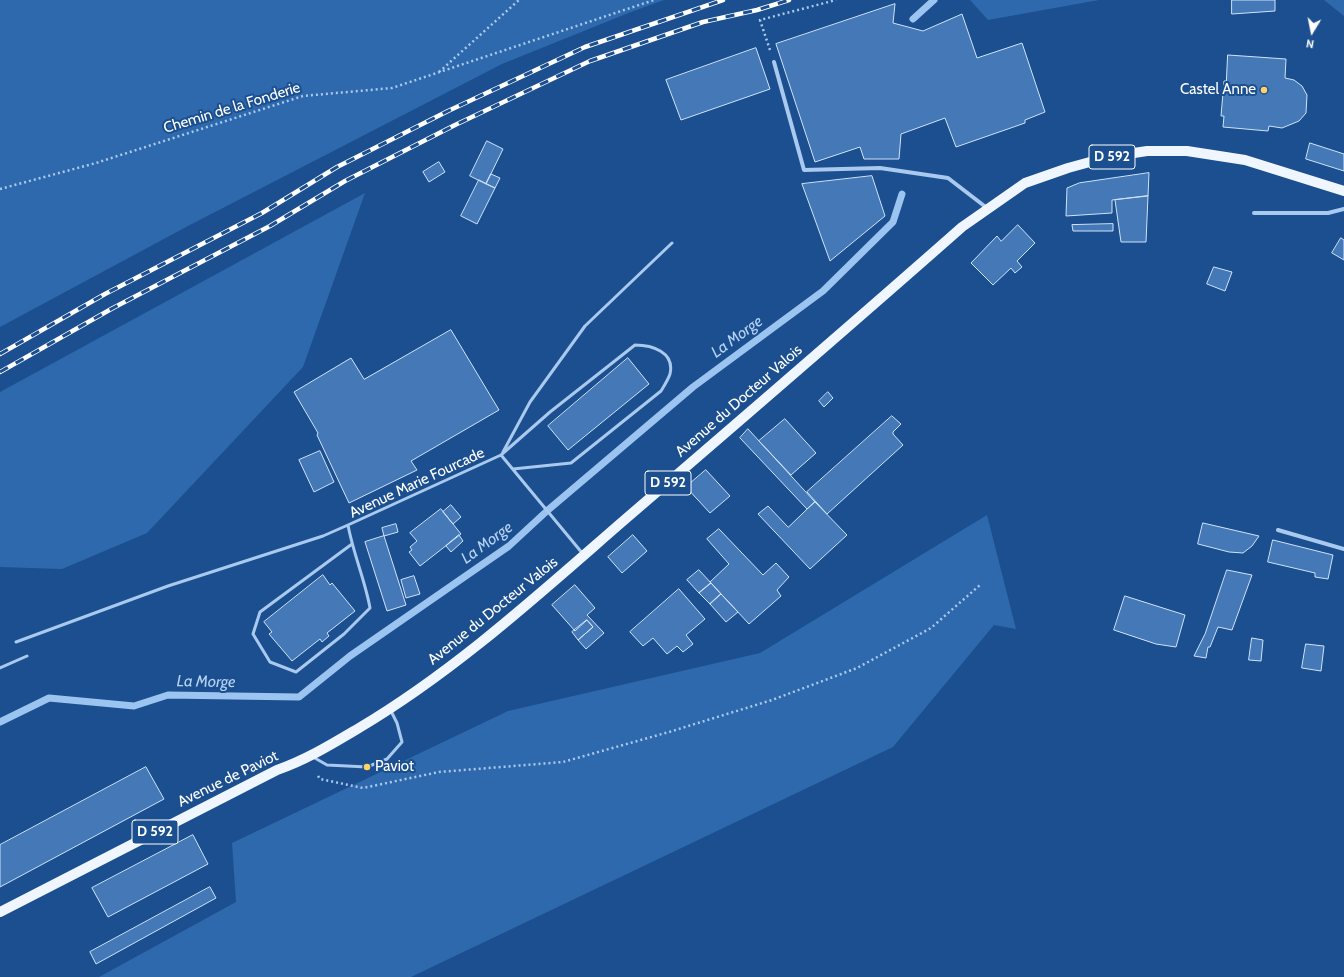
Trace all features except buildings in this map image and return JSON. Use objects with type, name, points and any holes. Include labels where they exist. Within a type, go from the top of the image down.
[{"type":"main road","name":"D 592","points":[[988,208],[1026,184],[1068,168],[1108,157],[1147,151],[1187,151],[1245,160],[1344,190]]},
{"type":"main road","name":"Avenue du Docteur Valois","points":[[422,688],[477,645],[584,555],[962,227],[988,208]]},
{"type":"main road","name":"Avenue de Paviot","points":[[0,912],[277,770],[312,756],[390,710],[422,688]]},
{"type":"street","points":[[774,62],[804,170],[880,168],[948,178],[988,208]]},
{"type":"street","points":[[1254,213],[1328,213],[1344,209]]},
{"type":"street","points":[[1278,530],[1344,549]]},
{"type":"lane","points":[[501,455],[530,402],[585,326],[672,243]]},
{"type":"lane","points":[[501,455],[550,412],[635,345],[648,345],[662,350],[670,363],[670,374],[661,391],[571,463],[513,469]]},
{"type":"lane","name":"Avenue Marie Fourcade","points":[[352,544],[260,612],[253,634],[270,662],[296,672],[344,634],[370,608],[365,582],[352,544],[348,525],[501,455],[584,555]]},
{"type":"lane","points":[[16,642],[168,586],[322,536],[348,525]]},
{"type":"lane","points":[[0,668],[27,656]]},
{"type":"lane","points":[[312,756],[327,765],[367,767],[388,759],[402,742],[397,723],[390,710]]},
{"type":"path","points":[[437,73],[519,0]]},
{"type":"path","name":"Chemin de la Fonderie","points":[[0,189],[96,163],[303,96],[392,88],[654,0]]},
{"type":"path","points":[[774,62],[760,20],[836,0]]},
{"type":"path","points":[[301,761],[320,779],[363,788],[439,772],[563,762],[772,700],[858,668],[932,628],[980,585]]},
{"type":"shaded area","points":[[0,0],[664,0],[502,64],[188,226],[0,327]]},
{"type":"shaded area","points":[[970,0],[1099,0],[988,20]]},
{"type":"shaded area","points":[[1324,0],[1344,0],[1344,16]]},
{"type":"shaded area","points":[[365,193],[303,367],[147,533],[62,569],[0,567],[0,392]]},
{"type":"shaded area","points":[[987,515],[1016,629],[994,625],[893,747],[411,977],[99,977],[236,902],[232,843],[508,711],[760,653]]},
{"type":"waterway","name":"La Morge","points":[[913,19],[934,0]]},
{"type":"waterway","name":"La Morge","points":[[0,722],[49,698],[134,706],[168,695],[299,697],[350,656],[509,546],[548,510],[693,387],[823,291],[893,222],[902,194]]},
{"type":"railway","points":[[0,354],[105,294],[262,213],[337,167],[448,111],[585,47],[723,0]]},
{"type":"railway","points":[[0,372],[113,308],[270,226],[345,181],[455,125],[590,61],[703,22],[757,10],[789,0]]},
{"type":"place","name":"Castel Anne","points":[[1264,90]]},
{"type":"place","name":"Paviot","points":[[367,767]]}]
